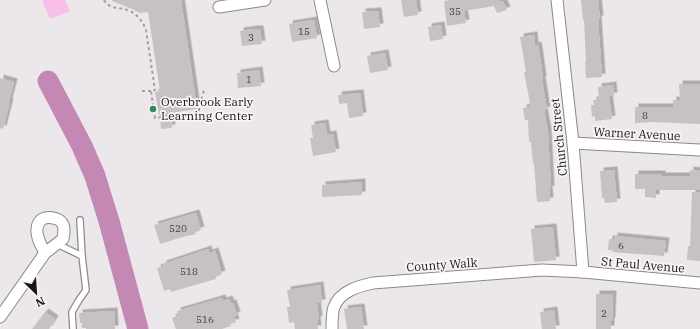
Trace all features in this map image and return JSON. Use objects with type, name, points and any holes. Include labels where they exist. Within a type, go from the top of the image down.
[{"type":"street","points":[[219,7],[265,0]]},
{"type":"street","points":[[320,0],[334,66]]},
{"type":"street","name":"Church Street","points":[[557,0],[573,143],[583,272]]},
{"type":"street","name":"Warner Avenue","points":[[573,143],[700,150]]},
{"type":"street","points":[[0,317],[45,253],[63,238],[64,229],[62,222],[56,218],[41,220],[37,226],[36,234],[45,253]]},
{"type":"street","name":"County Walk","points":[[332,329],[334,308],[337,301],[348,292],[367,284],[542,270],[583,272]]},
{"type":"street","name":"St Paul Avenue","points":[[583,272],[700,283]]},
{"type":"lane","points":[[73,329],[72,312],[78,300],[86,290],[80,220]]},
{"type":"lane","points":[[57,244],[82,256]]},
{"type":"path","points":[[104,0],[110,6],[129,10],[137,15],[146,30],[155,90],[142,91]]},
{"type":"path","points":[[151,91],[155,118],[199,112],[204,90]]},
{"type":"shaded area","points":[[42,0],[65,0],[70,11],[50,19]]},
{"type":"building","points":[[112,0],[181,0],[197,109],[170,113],[172,128],[161,129],[160,115],[155,92],[160,91],[148,12],[140,13]]},
{"type":"building","points":[[401,0],[416,0],[418,15],[404,17]]},
{"type":"building","points":[[499,0],[499,2],[503,1],[507,10],[497,13],[494,6],[464,11],[466,23],[447,26],[444,1]]},
{"type":"building","points":[[581,0],[598,0],[602,77],[586,78],[584,20]]},
{"type":"building","points":[[378,11],[380,27],[364,29],[362,12]]},
{"type":"building","points":[[314,20],[317,38],[292,42],[289,24]]},
{"type":"building","points":[[441,25],[443,39],[430,41],[428,27]]},
{"type":"building","points":[[260,29],[262,44],[242,46],[240,31]]},
{"type":"building","points":[[534,35],[535,46],[538,45],[547,110],[544,110],[548,132],[551,189],[549,189],[550,201],[537,202],[534,163],[533,164],[531,142],[529,142],[528,120],[525,120],[523,108],[529,107],[530,103],[524,72],[526,72],[520,37]]},
{"type":"building","points":[[385,53],[388,70],[370,73],[367,56]]},
{"type":"building","points":[[259,70],[261,86],[238,88],[237,73]]},
{"type":"building","points":[[0,78],[14,82],[3,129],[0,128]]},
{"type":"building","points":[[679,84],[700,84],[700,124],[654,122],[635,123],[635,107],[673,107],[673,100],[680,100]]},
{"type":"building","points":[[613,85],[614,96],[609,96],[612,119],[595,121],[595,116],[592,117],[591,105],[594,105],[593,100],[599,100],[598,87]]},
{"type":"building","points":[[360,93],[363,116],[349,118],[347,103],[339,104],[338,95]]},
{"type":"building","points":[[325,123],[327,135],[333,134],[336,152],[313,156],[310,138],[313,138],[311,125]]},
{"type":"building","points":[[614,170],[617,202],[605,203],[604,198],[602,198],[600,171]]},
{"type":"building","points":[[690,170],[700,171],[700,190],[656,190],[656,198],[645,197],[645,189],[635,189],[635,174],[690,176]]},
{"type":"building","points":[[362,182],[362,195],[322,197],[322,185]]},
{"type":"building","points":[[692,192],[700,192],[700,261],[687,260],[688,246],[690,246]]},
{"type":"building","points":[[196,213],[201,230],[195,232],[196,234],[160,244],[154,225]]},
{"type":"building","points":[[553,227],[556,260],[534,262],[531,229]]},
{"type":"building","points":[[614,236],[666,241],[664,256],[612,252],[613,250],[608,250],[609,239],[614,239]]},
{"type":"building","points":[[208,249],[209,253],[215,251],[222,274],[216,276],[216,279],[171,292],[170,289],[164,291],[157,268],[163,266],[163,264]]},
{"type":"building","points":[[320,285],[322,303],[317,303],[319,319],[317,320],[318,329],[295,329],[294,322],[289,323],[287,307],[290,307],[287,290]]},
{"type":"building","points":[[596,294],[613,294],[611,329],[596,329]]},
{"type":"building","points":[[222,298],[223,301],[229,299],[231,304],[233,303],[237,315],[234,316],[236,322],[230,324],[231,326],[222,329],[176,329],[172,318],[178,316],[177,311]]},
{"type":"building","points":[[361,307],[364,329],[347,329],[344,309]]},
{"type":"building","points":[[554,310],[556,329],[542,329],[540,312]]},
{"type":"building","points":[[114,311],[115,329],[82,328],[79,313]]},
{"type":"building","points":[[45,312],[55,319],[49,329],[32,329]]},
{"type":"waterway","points":[[48,81],[82,146],[95,176],[109,221],[138,329]]},
{"type":"place","name":"Overbrook Early Learning Center","points":[[153,109]]}]
